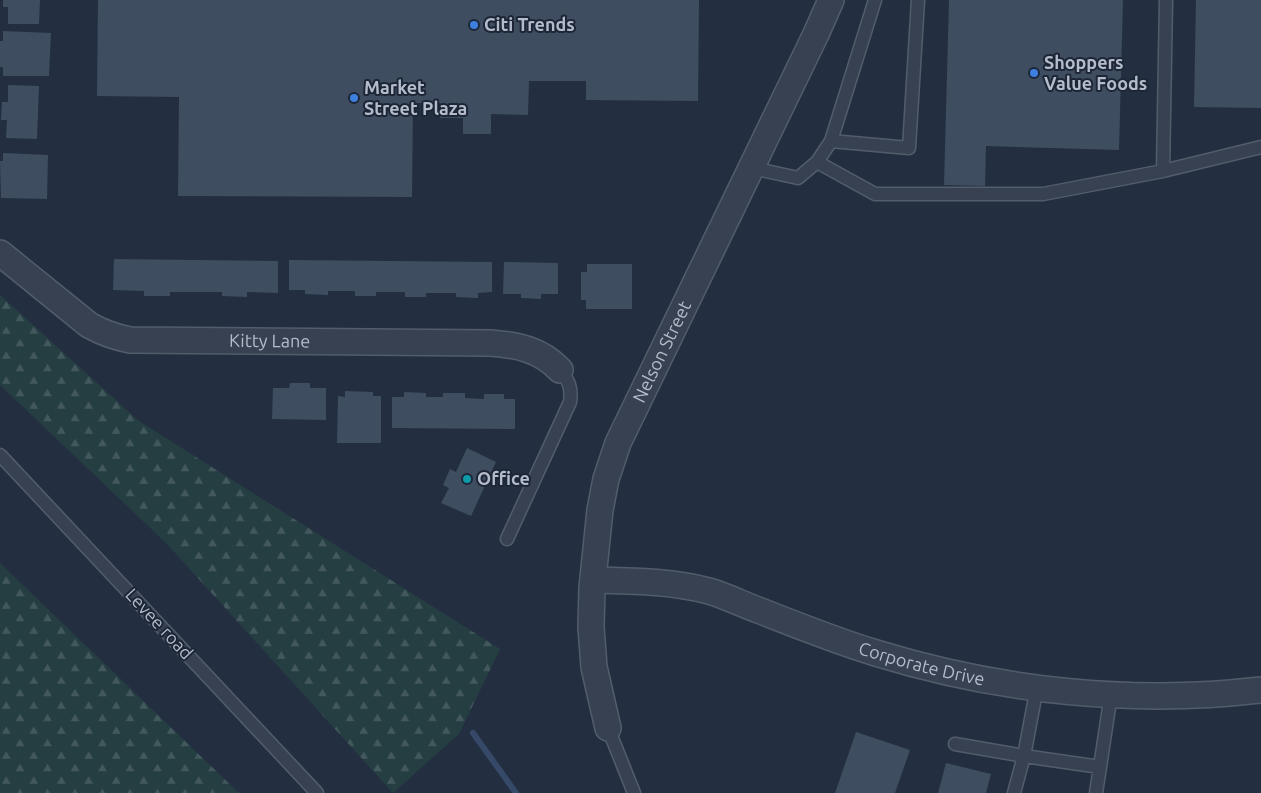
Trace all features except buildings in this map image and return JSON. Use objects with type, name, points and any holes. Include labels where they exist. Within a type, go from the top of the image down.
[{"type":"street","name":"Nelson Street","points":[[608,728],[594,667],[591,627],[593,580],[600,510],[606,479],[618,443],[752,168],[831,0]]},
{"type":"street","name":"Kitty Lane","points":[[0,253],[90,325],[104,334],[118,338],[130,340],[490,343],[526,348],[552,361],[560,370]]},
{"type":"street","name":"Corporate Drive","points":[[593,580],[634,580],[674,584],[710,592],[807,630],[876,653],[946,671],[1036,687],[1111,694],[1183,695],[1228,694],[1261,690]]},
{"type":"lane","points":[[752,168],[798,178],[817,162],[831,141],[875,0]]},
{"type":"lane","points":[[831,141],[909,148],[918,0]]},
{"type":"lane","points":[[1163,171],[1166,0]]},
{"type":"lane","points":[[817,162],[875,194],[1044,194],[1163,171],[1261,147]]},
{"type":"lane","points":[[507,539],[570,402],[572,392],[569,381],[560,370]]},
{"type":"lane","name":"Levee road","points":[[0,455],[317,793]]},
{"type":"lane","points":[[1014,793],[1024,756],[1036,687]]},
{"type":"lane","points":[[1096,793],[1111,694]]},
{"type":"lane","points":[[608,728],[634,793]]},
{"type":"lane","points":[[955,744],[1100,767]]},
{"type":"green space","points":[[0,295],[139,421],[500,649],[459,734],[393,793],[167,544],[0,385]]},
{"type":"green space","points":[[0,563],[239,793],[0,793]]},
{"type":"waterway","points":[[473,733],[516,793]]},
{"type":"place","name":"Citi Trends","points":[[474,25]]},
{"type":"place","name":"Shoppers Value Foods","points":[[1034,73]]},
{"type":"place","name":"Market Street Plaza","points":[[354,98]]},
{"type":"place","name":"Office","points":[[467,479]]}]
